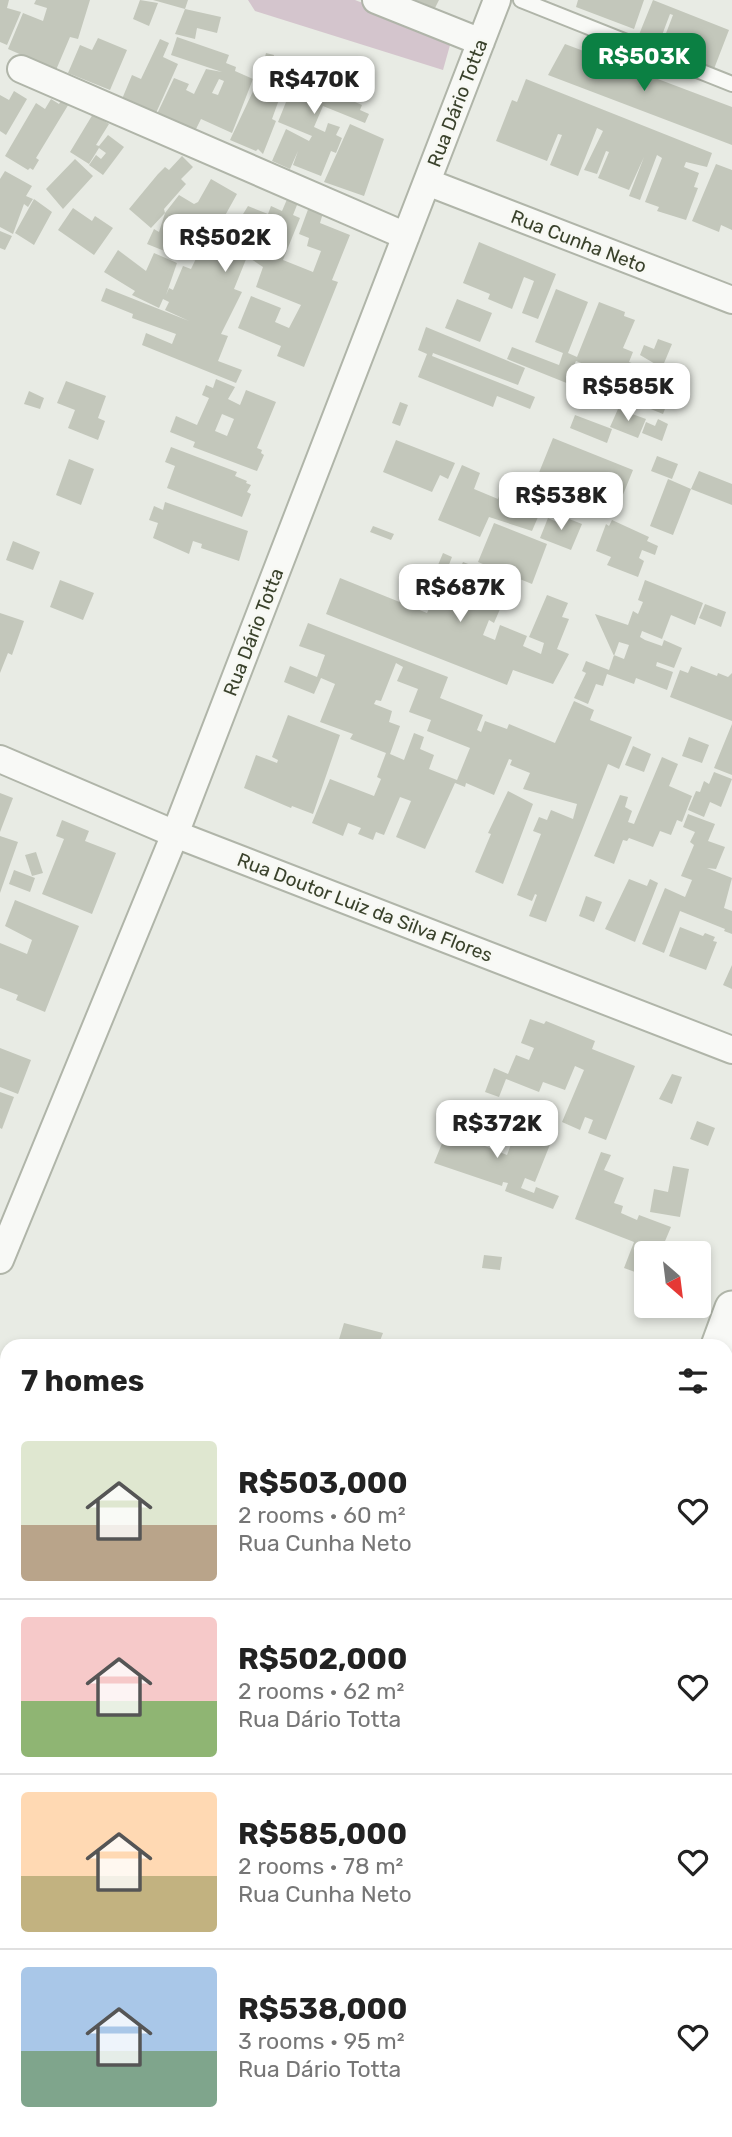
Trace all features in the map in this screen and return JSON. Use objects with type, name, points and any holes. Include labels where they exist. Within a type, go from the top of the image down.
[{"type":"street","points":[[376,0],[481,42]]},
{"type":"street","name":"Rua Dário Totta","points":[[0,1261],[175,834],[497,0]]},
{"type":"street","points":[[21,69],[406,236]]},
{"type":"street","name":"Rua Cunha Neto","points":[[427,182],[732,300]]},
{"type":"street","name":"Rua Doutor Luiz da Silva Flores","points":[[0,760],[175,834],[732,1050]]},
{"type":"street","points":[[721,1339],[732,1308]]},
{"type":"lane","points":[[521,0],[732,84]]},
{"type":"shaded area","points":[[248,0],[355,0],[452,38],[443,70],[255,11]]},
{"type":"building","points":[[0,0],[9,0],[7,8],[21,12],[7,45],[0,42]]},
{"type":"building","points":[[36,0],[90,0],[78,39],[70,37],[56,70],[8,49],[23,13],[43,21],[47,8],[34,4]]},
{"type":"building","points":[[140,0],[158,3],[149,26],[133,19]]},
{"type":"building","points":[[153,0],[188,0],[185,9]]},
{"type":"building","points":[[415,0],[439,0],[435,8]]},
{"type":"building","points":[[578,0],[644,0],[634,29],[576,7]]},
{"type":"building","points":[[653,0],[729,30],[712,74],[660,49],[673,15],[670,14],[656,51],[636,42]]},
{"type":"building","points":[[185,9],[221,17],[217,33],[197,28],[195,39],[175,34]]},
{"type":"building","points":[[177,37],[229,55],[226,63],[236,67],[235,71],[253,79],[232,133],[201,119],[195,131],[157,114],[174,78],[189,84],[186,90],[194,94],[206,69],[222,72],[171,55]],"holes":[[[219,79],[224,81],[218,95],[212,93]]]},
{"type":"building","points":[[98,38],[127,50],[110,90],[68,73],[80,45],[92,50]]},
{"type":"building","points":[[160,39],[169,43],[163,57],[178,64],[156,113],[122,99],[132,75],[141,79]]},
{"type":"building","points":[[565,44],[732,107],[732,145],[548,75]]},
{"type":"building","points":[[266,53],[274,55],[270,71],[262,69]]},
{"type":"building","points":[[295,62],[308,66],[306,71],[312,74],[316,63],[353,76],[357,95],[351,93],[348,99],[362,105],[360,110],[369,114],[365,123],[323,106],[314,127],[325,132],[328,123],[340,127],[336,135],[342,138],[336,153],[331,151],[321,176],[293,165],[298,151],[290,169],[272,161],[286,129],[309,141],[312,136],[278,122],[286,102],[281,101]]},
{"type":"building","points":[[264,75],[285,83],[272,119],[276,121],[263,154],[258,149],[256,151],[230,140],[255,87],[260,89]]},
{"type":"building","points":[[526,79],[712,153],[707,167],[686,162],[684,167],[699,173],[694,187],[698,188],[686,220],[657,211],[659,207],[645,202],[662,158],[657,155],[640,200],[629,196],[644,157],[629,190],[598,178],[609,152],[606,151],[597,174],[584,170],[603,131],[597,128],[578,176],[550,165],[562,135],[558,134],[547,161],[496,141],[512,100],[517,102]]},
{"type":"building","points":[[14,91],[27,99],[6,135],[0,131],[0,95],[9,100]]},
{"type":"building","points":[[63,97],[70,102],[36,158],[39,160],[33,170],[28,170],[5,156],[36,103],[45,109],[51,99],[59,104]]},
{"type":"building","points":[[93,114],[109,124],[96,145],[99,146],[108,135],[124,147],[103,175],[89,165],[96,155],[101,159],[106,153],[99,148],[89,164],[70,152]]},
{"type":"building","points":[[350,124],[384,139],[364,196],[324,182]]},
{"type":"building","points":[[182,156],[193,167],[181,179],[186,184],[164,209],[165,213],[151,228],[129,209],[165,167],[169,170]]},
{"type":"building","points":[[75,159],[93,176],[63,209],[46,189]]},
{"type":"building","points":[[716,164],[732,170],[732,230],[721,225],[719,232],[692,221]]},
{"type":"building","points":[[5,171],[32,186],[26,196],[33,199],[28,207],[24,204],[13,234],[0,227],[0,179]]},
{"type":"building","points":[[211,179],[237,194],[212,239],[224,245],[248,206],[268,214],[271,206],[282,211],[288,197],[299,200],[293,215],[300,218],[283,260],[313,272],[321,251],[307,246],[309,238],[299,234],[310,204],[323,213],[320,223],[350,235],[332,280],[338,282],[304,367],[277,356],[281,346],[238,328],[251,296],[281,308],[275,322],[289,328],[301,305],[256,287],[263,267],[251,259],[255,248],[251,247],[234,289],[242,292],[221,334],[228,336],[218,361],[242,370],[236,383],[142,345],[146,333],[172,344],[176,334],[132,318],[133,314],[101,301],[106,288],[189,321],[165,310],[169,302],[163,299],[159,308],[132,295],[135,291],[104,272],[118,250],[146,271],[154,253],[177,263],[166,295],[169,288],[173,290],[183,266],[191,269],[205,240],[213,244],[185,228],[183,223],[179,229],[189,232],[184,247],[172,242],[167,252],[147,244],[154,229],[159,232],[165,213],[179,195],[194,204],[198,202]]},
{"type":"building","points":[[34,199],[52,212],[34,245],[15,233]]},
{"type":"building","points":[[73,208],[92,221],[95,216],[113,228],[94,255],[58,230]]},
{"type":"building","points":[[0,231],[12,236],[5,250],[0,248]]},
{"type":"building","points":[[479,242],[556,274],[538,319],[522,313],[534,281],[524,277],[512,309],[488,299],[490,294],[463,283]]},
{"type":"building","points":[[556,289],[588,302],[568,353],[577,357],[599,302],[625,312],[624,316],[635,320],[623,348],[633,352],[629,362],[652,371],[648,384],[671,393],[663,414],[621,397],[629,376],[623,374],[613,401],[592,393],[588,405],[570,397],[574,386],[507,359],[512,347],[559,365],[563,353],[535,342]],"holes":[[[576,361],[609,374],[605,383],[571,372]]]},
{"type":"building","points":[[457,299],[492,313],[480,342],[445,328]]},
{"type":"building","points":[[426,327],[525,368],[518,385],[433,353],[432,356],[535,397],[530,409],[497,396],[493,407],[418,377],[427,354],[418,350]]},
{"type":"building","points":[[658,339],[672,344],[662,368],[640,355],[644,345],[654,349]]},
{"type":"building","points":[[216,379],[235,387],[228,399],[240,405],[246,390],[276,402],[257,448],[262,450],[264,455],[257,471],[193,447],[195,442],[170,432],[176,416],[197,425],[209,398],[202,395],[206,385],[213,388]],"holes":[[[222,414],[234,419],[227,436],[215,431]]]},
{"type":"building","points":[[66,381],[106,396],[98,418],[105,421],[98,440],[68,428],[75,410],[57,403]]},
{"type":"building","points":[[29,391],[44,398],[40,409],[24,404]]},
{"type":"building","points":[[400,402],[408,405],[400,426],[392,423]]},
{"type":"building","points":[[618,409],[646,419],[638,438],[610,427]]},
{"type":"building","points":[[575,415],[612,429],[607,443],[570,428]]},
{"type":"building","points":[[658,419],[668,424],[662,441],[642,433],[646,422],[655,426]]},
{"type":"building","points":[[553,438],[633,470],[620,502],[565,479],[561,490],[536,480]]},
{"type":"building","points":[[396,440],[455,463],[448,479],[440,475],[432,492],[383,472]]},
{"type":"building","points":[[171,447],[237,472],[235,476],[247,481],[246,483],[251,485],[247,492],[251,494],[242,517],[167,488],[175,466],[165,462]]},
{"type":"building","points":[[657,456],[678,464],[672,479],[651,471]]},
{"type":"building","points":[[69,459],[94,469],[81,505],[56,495]]},
{"type":"building","points":[[462,465],[480,473],[474,489],[498,499],[503,485],[530,497],[533,488],[545,493],[541,502],[544,503],[532,531],[489,517],[480,537],[438,520]]},
{"type":"building","points":[[699,471],[732,484],[732,505],[691,489]]},
{"type":"building","points":[[668,479],[691,489],[673,535],[650,526]]},
{"type":"building","points":[[165,502],[248,531],[239,561],[201,548],[202,544],[193,541],[189,554],[153,538],[158,523],[149,520],[154,506],[163,510]]},
{"type":"building","points":[[559,515],[582,524],[571,550],[540,538],[548,518],[557,522]]},
{"type":"building","points":[[612,520],[649,537],[647,541],[658,546],[655,555],[642,550],[639,558],[644,561],[638,577],[607,565],[611,557],[596,551],[606,524],[609,526]]},
{"type":"building","points":[[494,523],[547,544],[532,584],[478,562]]},
{"type":"building","points":[[373,526],[394,534],[391,540],[370,532]]},
{"type":"building","points":[[13,541],[40,552],[33,570],[6,560]]},
{"type":"building","points":[[443,553],[452,557],[448,567],[459,571],[463,562],[512,581],[494,623],[489,620],[483,635],[495,640],[500,625],[527,636],[523,646],[541,654],[544,643],[529,637],[547,595],[568,603],[562,617],[569,619],[557,649],[569,654],[553,684],[513,670],[507,685],[326,614],[340,578],[427,613],[434,598],[426,594]],"holes":[[[439,591],[449,594],[445,602],[436,598]]]},
{"type":"building","points":[[60,580],[94,593],[83,620],[50,607]]},
{"type":"building","points":[[645,580],[703,603],[695,625],[671,615],[662,639],[642,631],[640,637],[645,640],[662,646],[664,640],[682,648],[674,668],[657,662],[656,666],[673,672],[667,690],[636,678],[634,684],[607,674],[603,686],[596,684],[588,704],[574,698],[586,673],[582,671],[586,661],[609,670],[614,656],[595,614],[628,625],[633,611],[638,614],[643,602],[638,600]],"holes":[[[619,642],[629,645],[624,659],[614,655]]]},
{"type":"building","points":[[705,604],[726,612],[721,627],[699,618]]},
{"type":"building","points":[[0,613],[24,621],[12,655],[8,653],[0,673]]},
{"type":"building","points":[[308,623],[448,677],[440,698],[483,715],[477,730],[481,732],[485,721],[507,729],[509,724],[555,743],[574,701],[594,710],[590,720],[632,737],[619,769],[608,764],[546,922],[529,916],[537,895],[535,894],[532,901],[517,895],[541,834],[533,831],[539,817],[547,820],[551,810],[573,819],[577,804],[523,789],[530,773],[510,765],[512,760],[509,759],[494,795],[466,783],[465,787],[455,783],[425,849],[396,837],[411,801],[400,797],[384,835],[376,832],[373,840],[358,834],[361,828],[348,823],[343,836],[312,823],[330,779],[374,796],[381,779],[377,777],[386,753],[350,739],[353,734],[320,722],[335,684],[321,678],[314,694],[284,682],[290,666],[317,677],[325,655],[299,646]],"holes":[[[396,663],[403,667],[397,681],[418,689],[409,712],[431,720],[427,731],[470,748],[457,780],[429,769],[434,755],[420,749],[424,737],[414,733],[404,760],[390,754],[400,726],[389,722],[392,711],[374,704],[376,700],[381,701]]]},
{"type":"building","points":[[691,666],[717,676],[718,673],[728,677],[732,673],[732,721],[670,697],[680,670],[688,673]]},
{"type":"building","points":[[288,715],[340,735],[313,814],[292,806],[291,808],[244,788],[256,755],[277,763],[278,760],[272,757]]},
{"type":"building","points":[[732,724],[732,775],[714,768]]},
{"type":"building","points":[[689,737],[709,745],[702,763],[682,756]]},
{"type":"building","points":[[633,746],[651,754],[644,772],[625,765]]},
{"type":"building","points":[[662,757],[678,764],[669,786],[692,796],[682,822],[677,820],[671,835],[660,831],[653,847],[629,838],[627,841],[623,840],[614,864],[594,856],[620,795],[628,797],[625,807],[632,811],[628,822],[634,824]]},
{"type":"building","points":[[714,772],[732,779],[721,807],[710,802],[704,817],[688,810],[696,791],[700,792],[704,781],[709,784]]},
{"type":"building","points":[[508,791],[533,804],[503,884],[475,872],[491,834],[488,833]]},
{"type":"building","points":[[0,793],[13,798],[0,832]]},
{"type":"building","points":[[688,814],[715,824],[708,841],[725,847],[716,869],[707,868],[732,878],[724,908],[732,911],[732,934],[680,911],[664,953],[642,944],[665,888],[685,897],[692,880],[681,876],[694,845],[690,842],[695,832],[683,827]]},
{"type":"building","points":[[62,820],[89,831],[85,841],[116,853],[92,914],[42,894],[64,839],[56,836]]},
{"type":"building","points":[[0,836],[18,842],[0,893]]},
{"type":"building","points":[[36,852],[43,873],[32,876],[25,855]]},
{"type":"building","points":[[14,870],[35,878],[30,892],[9,884]]},
{"type":"building","points":[[629,879],[647,886],[650,879],[658,883],[635,942],[605,929]]},
{"type":"building","points":[[586,896],[602,902],[594,922],[579,916]]},
{"type":"building","points":[[15,900],[79,926],[45,1012],[16,1000],[18,995],[0,988],[0,943],[27,954],[32,940],[5,926]]},
{"type":"building","points":[[680,927],[703,936],[705,933],[715,937],[713,941],[717,942],[706,970],[669,956]]},
{"type":"building","points":[[732,965],[732,989],[723,985]]},
{"type":"building","points":[[530,1019],[544,1024],[546,1021],[595,1041],[592,1049],[635,1066],[606,1140],[588,1133],[593,1120],[585,1117],[580,1130],[562,1122],[584,1070],[575,1066],[565,1090],[543,1082],[539,1092],[506,1079],[499,1097],[485,1092],[494,1068],[508,1074],[516,1055],[529,1060],[534,1048],[521,1043]]},
{"type":"building","points":[[0,1048],[31,1060],[18,1094],[0,1087]]},
{"type":"building","points":[[672,1074],[682,1077],[672,1104],[659,1099]]},
{"type":"building","points":[[0,1092],[14,1097],[2,1129],[0,1128]]},
{"type":"building","points":[[461,1114],[488,1125],[480,1144],[507,1155],[517,1128],[524,1130],[520,1138],[531,1142],[534,1135],[551,1142],[535,1182],[525,1178],[521,1188],[534,1193],[536,1187],[559,1196],[553,1209],[505,1191],[508,1183],[503,1182],[502,1186],[434,1163],[443,1141],[449,1143]]},
{"type":"building","points":[[697,1121],[715,1128],[708,1146],[690,1139]]},
{"type":"building","points":[[601,1152],[611,1155],[604,1170],[624,1178],[614,1203],[623,1206],[621,1213],[637,1220],[639,1215],[671,1227],[665,1241],[634,1242],[575,1219]]},
{"type":"building","points":[[673,1166],[689,1169],[680,1217],[650,1212],[654,1189],[668,1192]]},
{"type":"building","points":[[634,1242],[634,1272],[624,1268]]},
{"type":"building","points":[[484,1255],[502,1257],[500,1270],[482,1268]]},
{"type":"building","points":[[344,1323],[383,1333],[381,1339],[339,1339]]}]
